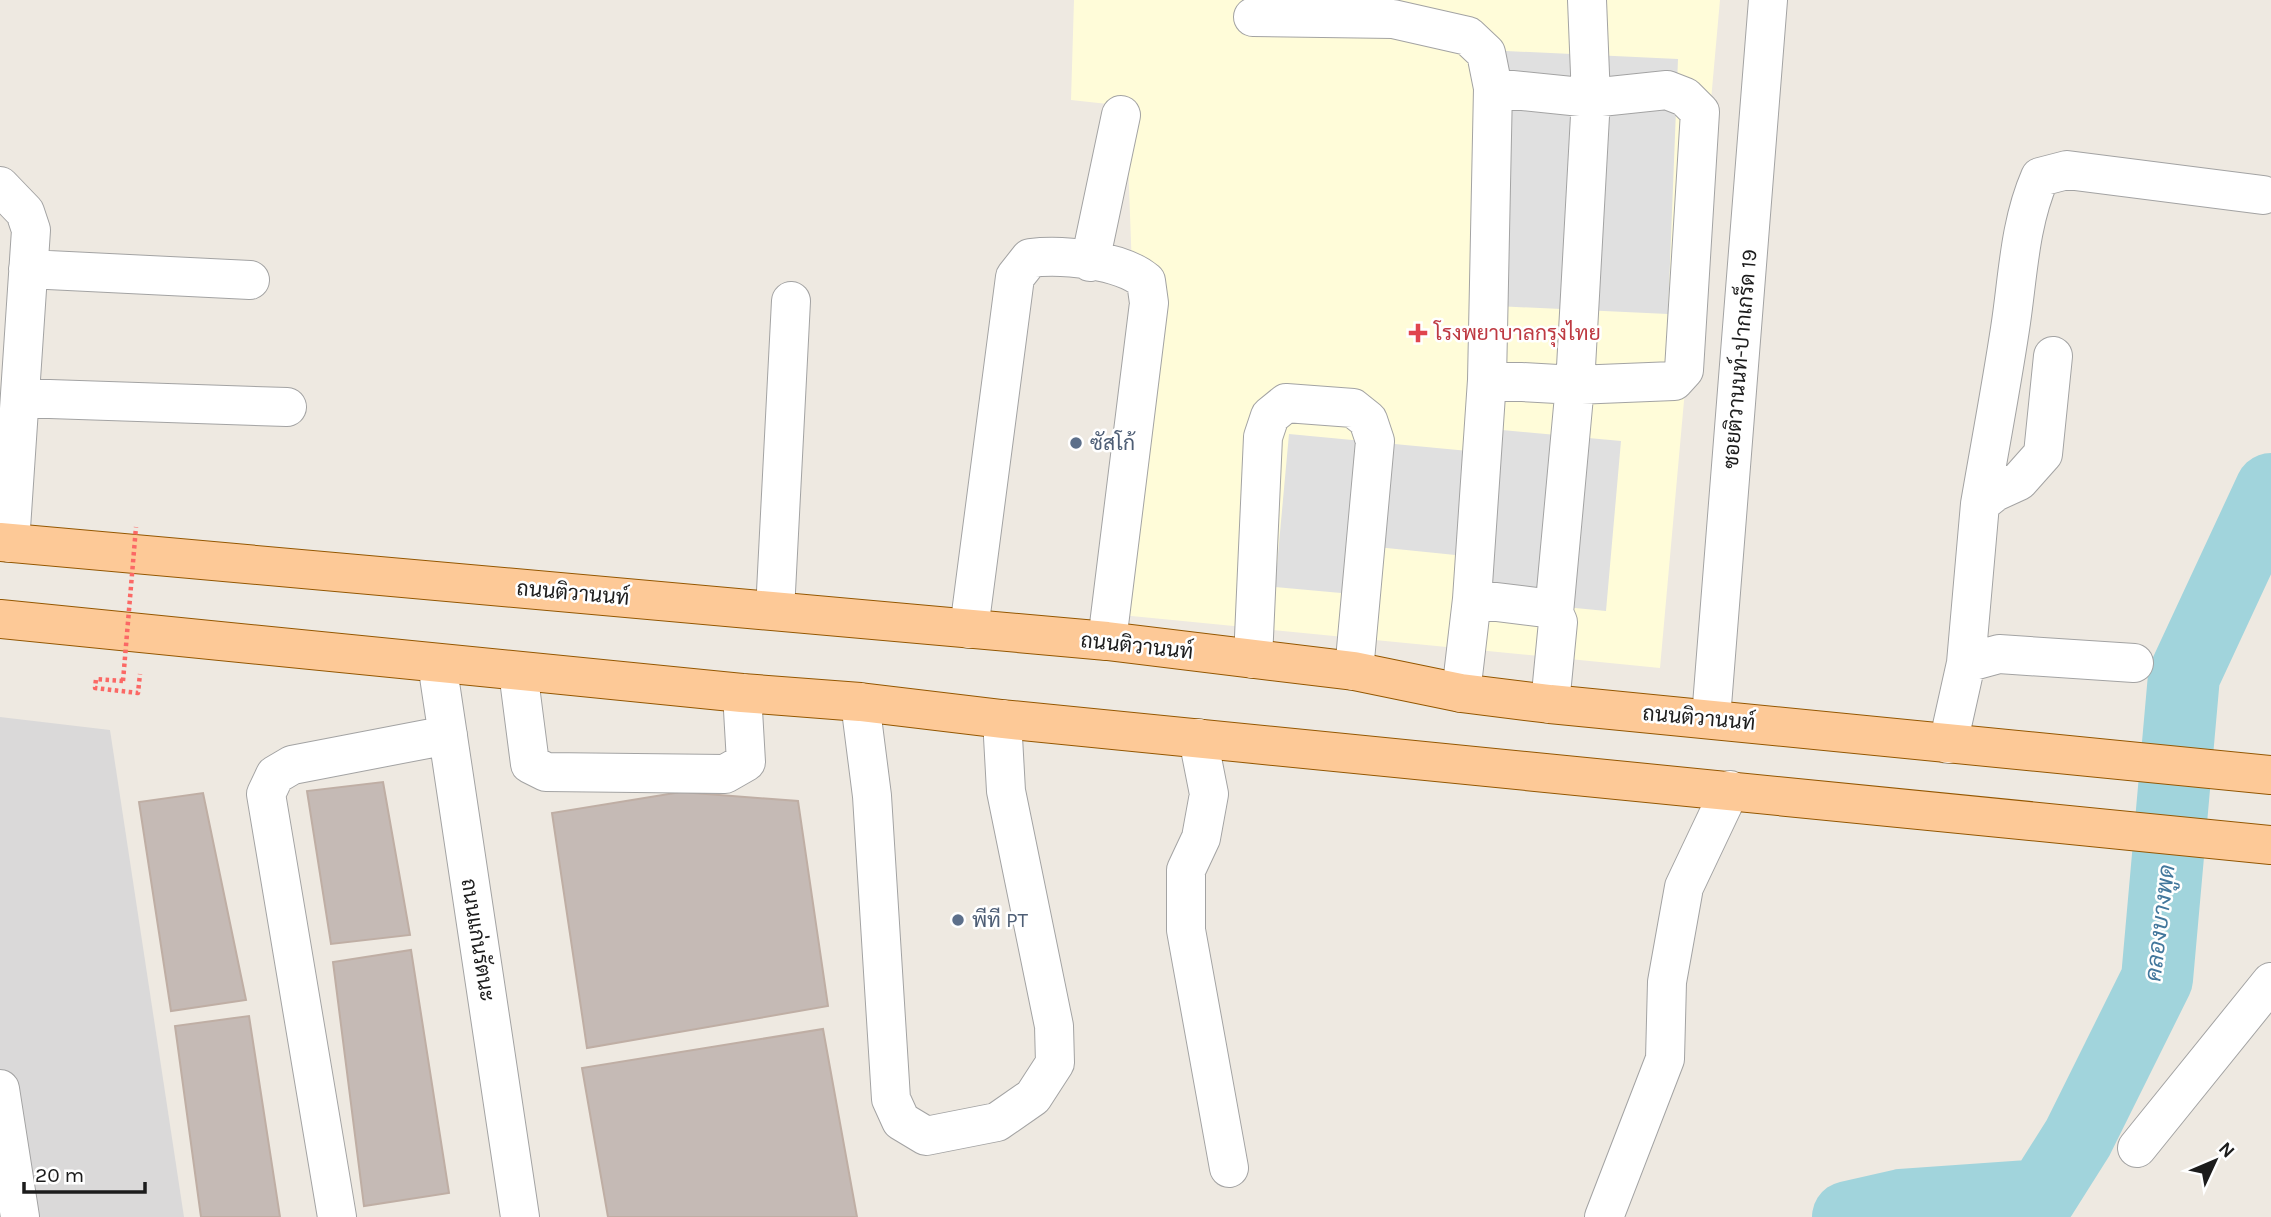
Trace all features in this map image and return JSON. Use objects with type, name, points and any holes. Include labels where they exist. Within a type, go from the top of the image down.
[{"type":"main road","name":"ถนนติวานนท์","points":[[5,542],[1107,641],[1354,671],[1461,693],[1550,704],[2271,775]]},
{"type":"main road","points":[[0,619],[742,693],[860,702],[1002,719],[2271,845]]},
{"type":"street","points":[[1550,704],[1558,622],[1554,613],[1575,386],[1591,99],[1587,0]]},
{"type":"street","name":"ซอยติวานนท์-ปากเกร็ด 19","points":[[1711,718],[1768,0]]},
{"type":"street","points":[[1253,17],[1393,19],[1468,36],[1486,53],[1493,88],[1487,380],[1472,599],[1461,693]]},
{"type":"street","points":[[1487,380],[1575,386],[1674,381],[1685,370],[1700,112],[1685,97],[1667,90],[1591,99],[1493,88]]},
{"type":"street","points":[[1090,262],[1121,115]]},
{"type":"street","points":[[1948,744],[1966,663],[1980,504],[2010,327],[2019,256],[2032,195],[2040,177],[2067,170],[2263,195]]},
{"type":"street","points":[[0,186],[25,212],[31,230],[20,398],[5,542]]},
{"type":"street","points":[[969,629],[1015,277],[1030,258],[1052,256],[1132,269],[1146,281],[1149,303],[1107,641]]},
{"type":"street","points":[[28,269],[250,280]]},
{"type":"street","points":[[775,611],[791,301]]},
{"type":"street","points":[[1980,504],[1995,492],[2019,481],[2043,454],[2053,356]]},
{"type":"street","points":[[20,398],[287,407]]},
{"type":"street","points":[[1253,659],[1263,437],[1270,416],[1286,403],[1353,408],[1368,420],[1375,441],[1354,671]]},
{"type":"street","points":[[1472,599],[1545,608],[1554,613]]},
{"type":"street","points":[[1966,663],[1998,654],[2133,663]]},
{"type":"street","name":"ถนนแก่นรัตนะ","points":[[437,663],[510,1216]]},
{"type":"street","points":[[518,671],[530,764],[546,772],[725,774],[737,770],[746,762],[742,693]]},
{"type":"street","points":[[860,702],[872,796],[891,1099],[901,1121],[926,1136],[997,1122],[1033,1097],[1055,1063],[1054,1026],[1006,791],[1002,719]]},
{"type":"street","points":[[337,1217],[266,794],[275,775],[292,765],[448,735]]},
{"type":"street","points":[[1198,738],[1209,794],[1201,838],[1186,870],[1186,930],[1229,1168]]},
{"type":"street","points":[[1604,1217],[1665,1059],[1667,982],[1684,887],[1730,790]]},
{"type":"street","points":[[2137,1148],[2271,982]]},
{"type":"street","points":[[0,1089],[20,1217]]},
{"type":"path","points":[[136,527],[123,681],[96,679],[95,688],[138,693]]},
{"type":"shaded area","name":"โรงพยาบาลกรุงไทย","points":[[1074,0],[1720,0],[1660,668],[1111,614],[1127,466],[1132,269],[1126,106],[1071,100]]},
{"type":"shaded area","points":[[1506,51],[1678,59],[1668,314],[1496,306]]},
{"type":"shaded area","points":[[1481,428],[1621,441],[1606,611],[1472,598],[1475,557],[1357,545],[1352,594],[1275,587],[1289,434],[1479,452]]},
{"type":"shaded area","points":[[0,717],[110,730],[184,1217],[0,1217]]},
{"type":"building","points":[[383,782],[410,935],[331,944],[307,791]]},
{"type":"building","points":[[681,792],[798,801],[828,1006],[587,1048],[552,813]]},
{"type":"building","points":[[203,793],[246,1000],[171,1011],[139,802]]},
{"type":"building","points":[[411,950],[449,1193],[364,1206],[333,962]]},
{"type":"building","points":[[249,1016],[280,1217],[201,1217],[175,1026]]},
{"type":"building","points":[[823,1029],[857,1217],[608,1217],[582,1068]]},
{"type":"waterway","name":"คลองบางพูด","points":[[1848,1217],[1901,1205],[2042,1195],[2078,1138],[2157,979],[2184,676],[2271,489]]},
{"type":"place","name":"โรงพยาบาลกรุงไทย","points":[[1418,333]]},
{"type":"place","name":"ซัสโก้","points":[[1076,443]]},
{"type":"place","name":"พีที PT","points":[[958,920]]}]
